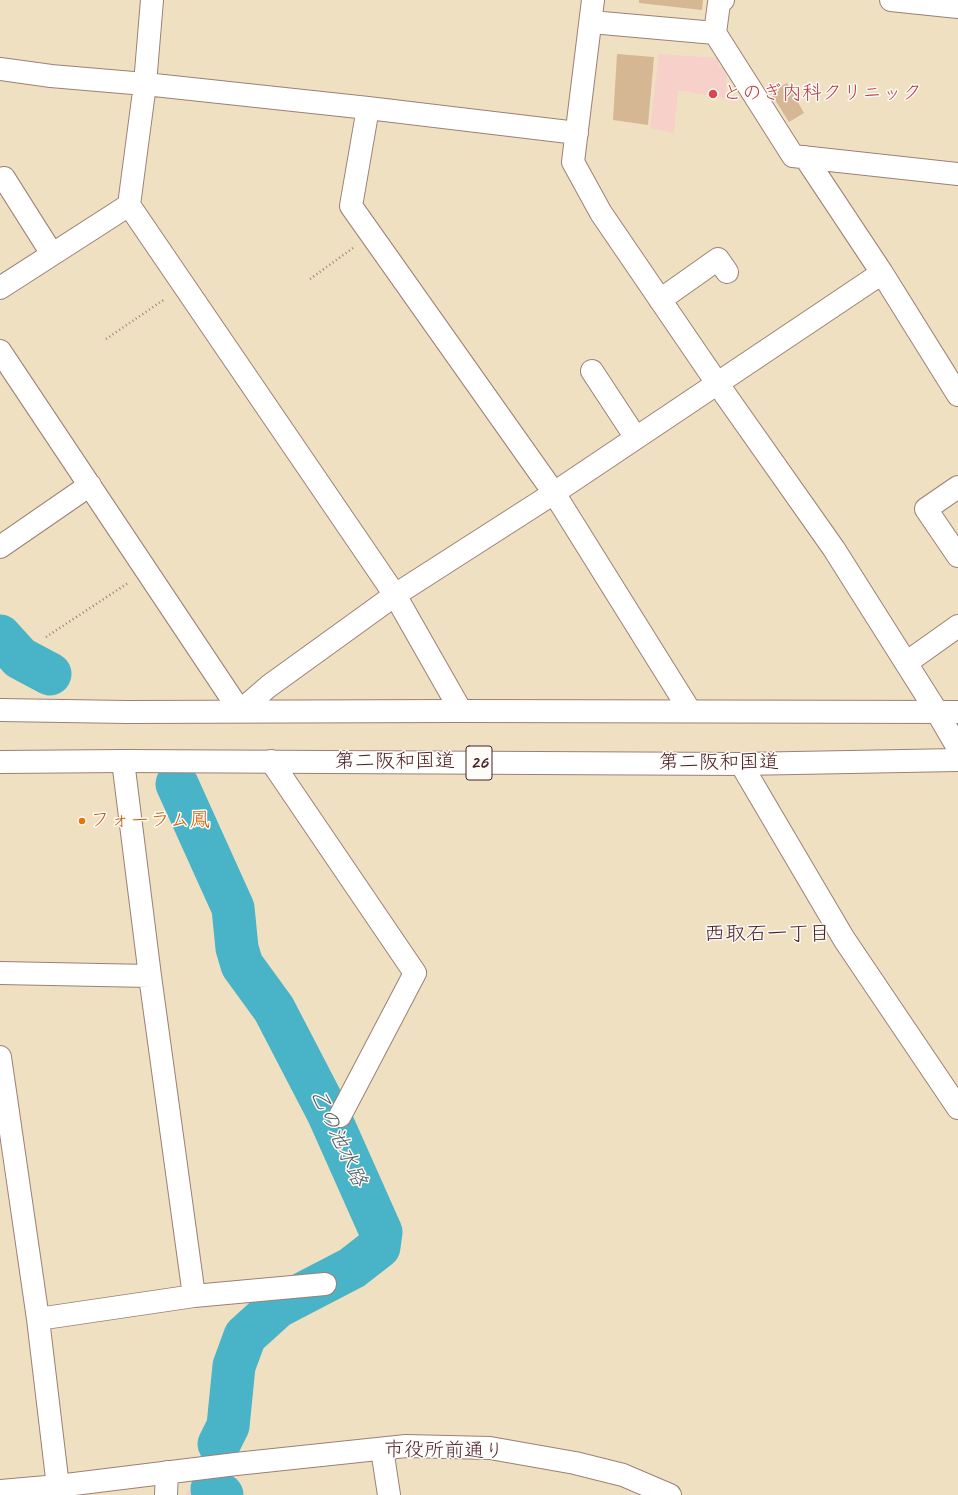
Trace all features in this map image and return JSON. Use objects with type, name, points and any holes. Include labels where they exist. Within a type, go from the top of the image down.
[{"type":"main road","points":[[152,0],[145,84],[129,205],[396,595],[461,711]]},
{"type":"main road","points":[[593,0],[573,162],[601,213],[717,384],[834,549],[906,663],[948,712],[958,748]]},
{"type":"main road","points":[[723,0],[719,3],[715,33],[793,156],[958,174]]},
{"type":"main road","points":[[891,0],[958,7]]},
{"type":"main road","points":[[591,22],[715,33]]},
{"type":"main road","points":[[0,69],[51,76],[145,84],[368,108],[577,133]]},
{"type":"main road","points":[[368,108],[351,206],[554,493],[690,711]]},
{"type":"main road","points":[[805,157],[882,273],[958,395]]},
{"type":"main road","points":[[4,178],[52,254]]},
{"type":"main road","points":[[0,288],[129,205]]},
{"type":"main road","points":[[660,300],[718,259]]},
{"type":"main road","points":[[240,711],[268,686],[396,595],[554,493],[882,273]]},
{"type":"main road","points":[[0,351],[240,711]]},
{"type":"main road","points":[[592,371],[636,438]]},
{"type":"main road","points":[[0,547],[90,485]]},
{"type":"main road","points":[[958,487],[926,509],[958,556]]},
{"type":"main road","points":[[906,663],[958,626]]},
{"type":"main road","points":[[0,710],[127,712],[948,712]]},
{"type":"main road","name":"第二阪和国道","points":[[0,762],[271,761],[742,764],[958,760]]},
{"type":"main road","points":[[123,761],[150,976],[194,1296]]},
{"type":"main road","points":[[271,761],[415,973],[340,1116]]},
{"type":"main road","points":[[742,764],[844,939],[958,1108]]},
{"type":"main road","points":[[0,973],[150,976]]},
{"type":"main road","points":[[0,1057],[38,1319],[58,1490]]},
{"type":"main road","points":[[38,1319],[194,1296],[325,1284]]},
{"type":"main road","name":"市役所前通り","points":[[0,1491],[58,1490],[167,1472],[406,1446],[490,1448],[575,1463],[623,1475],[669,1495]]},
{"type":"main road","points":[[382,1449],[389,1495]]},
{"type":"main road","points":[[166,1495],[167,1472]]},
{"type":"path","points":[[310,279],[372,235]]},
{"type":"path","points":[[106,339],[184,286]]},
{"type":"path","points":[[46,637],[146,571]]},
{"type":"shaded area","name":"とのぎ内科クリニック","points":[[659,54],[718,58],[719,67],[727,69],[725,98],[678,90],[674,133],[650,128]]},
{"type":"shaded area","points":[[188,1491],[208,1491],[216,1495],[185,1495]]},
{"type":"building","points":[[639,0],[703,0],[702,10],[639,3]]},
{"type":"building","points":[[617,54],[654,57],[648,125],[613,120]]},
{"type":"building","points":[[787,83],[804,113],[789,122],[770,92]]},
{"type":"waterway","name":"乙の池水路","points":[[0,636],[20,658],[50,674]]},
{"type":"waterway","name":"乙の池水路","points":[[177,784],[233,908],[237,948],[242,965],[274,1009],[328,1113],[381,1232],[379,1247],[352,1268],[277,1307],[245,1336],[234,1366],[228,1426],[219,1444]]},
{"type":"waterway","name":"乙の池水路","points":[[212,1489],[222,1495]]},
{"type":"place","name":"とのぎ内科クリニック","points":[[713,94]]},
{"type":"place","name":"フォーラム鳳","points":[[82,821]]},
{"type":"district","name":"西取石一丁目","points":[[767,934]]}]
